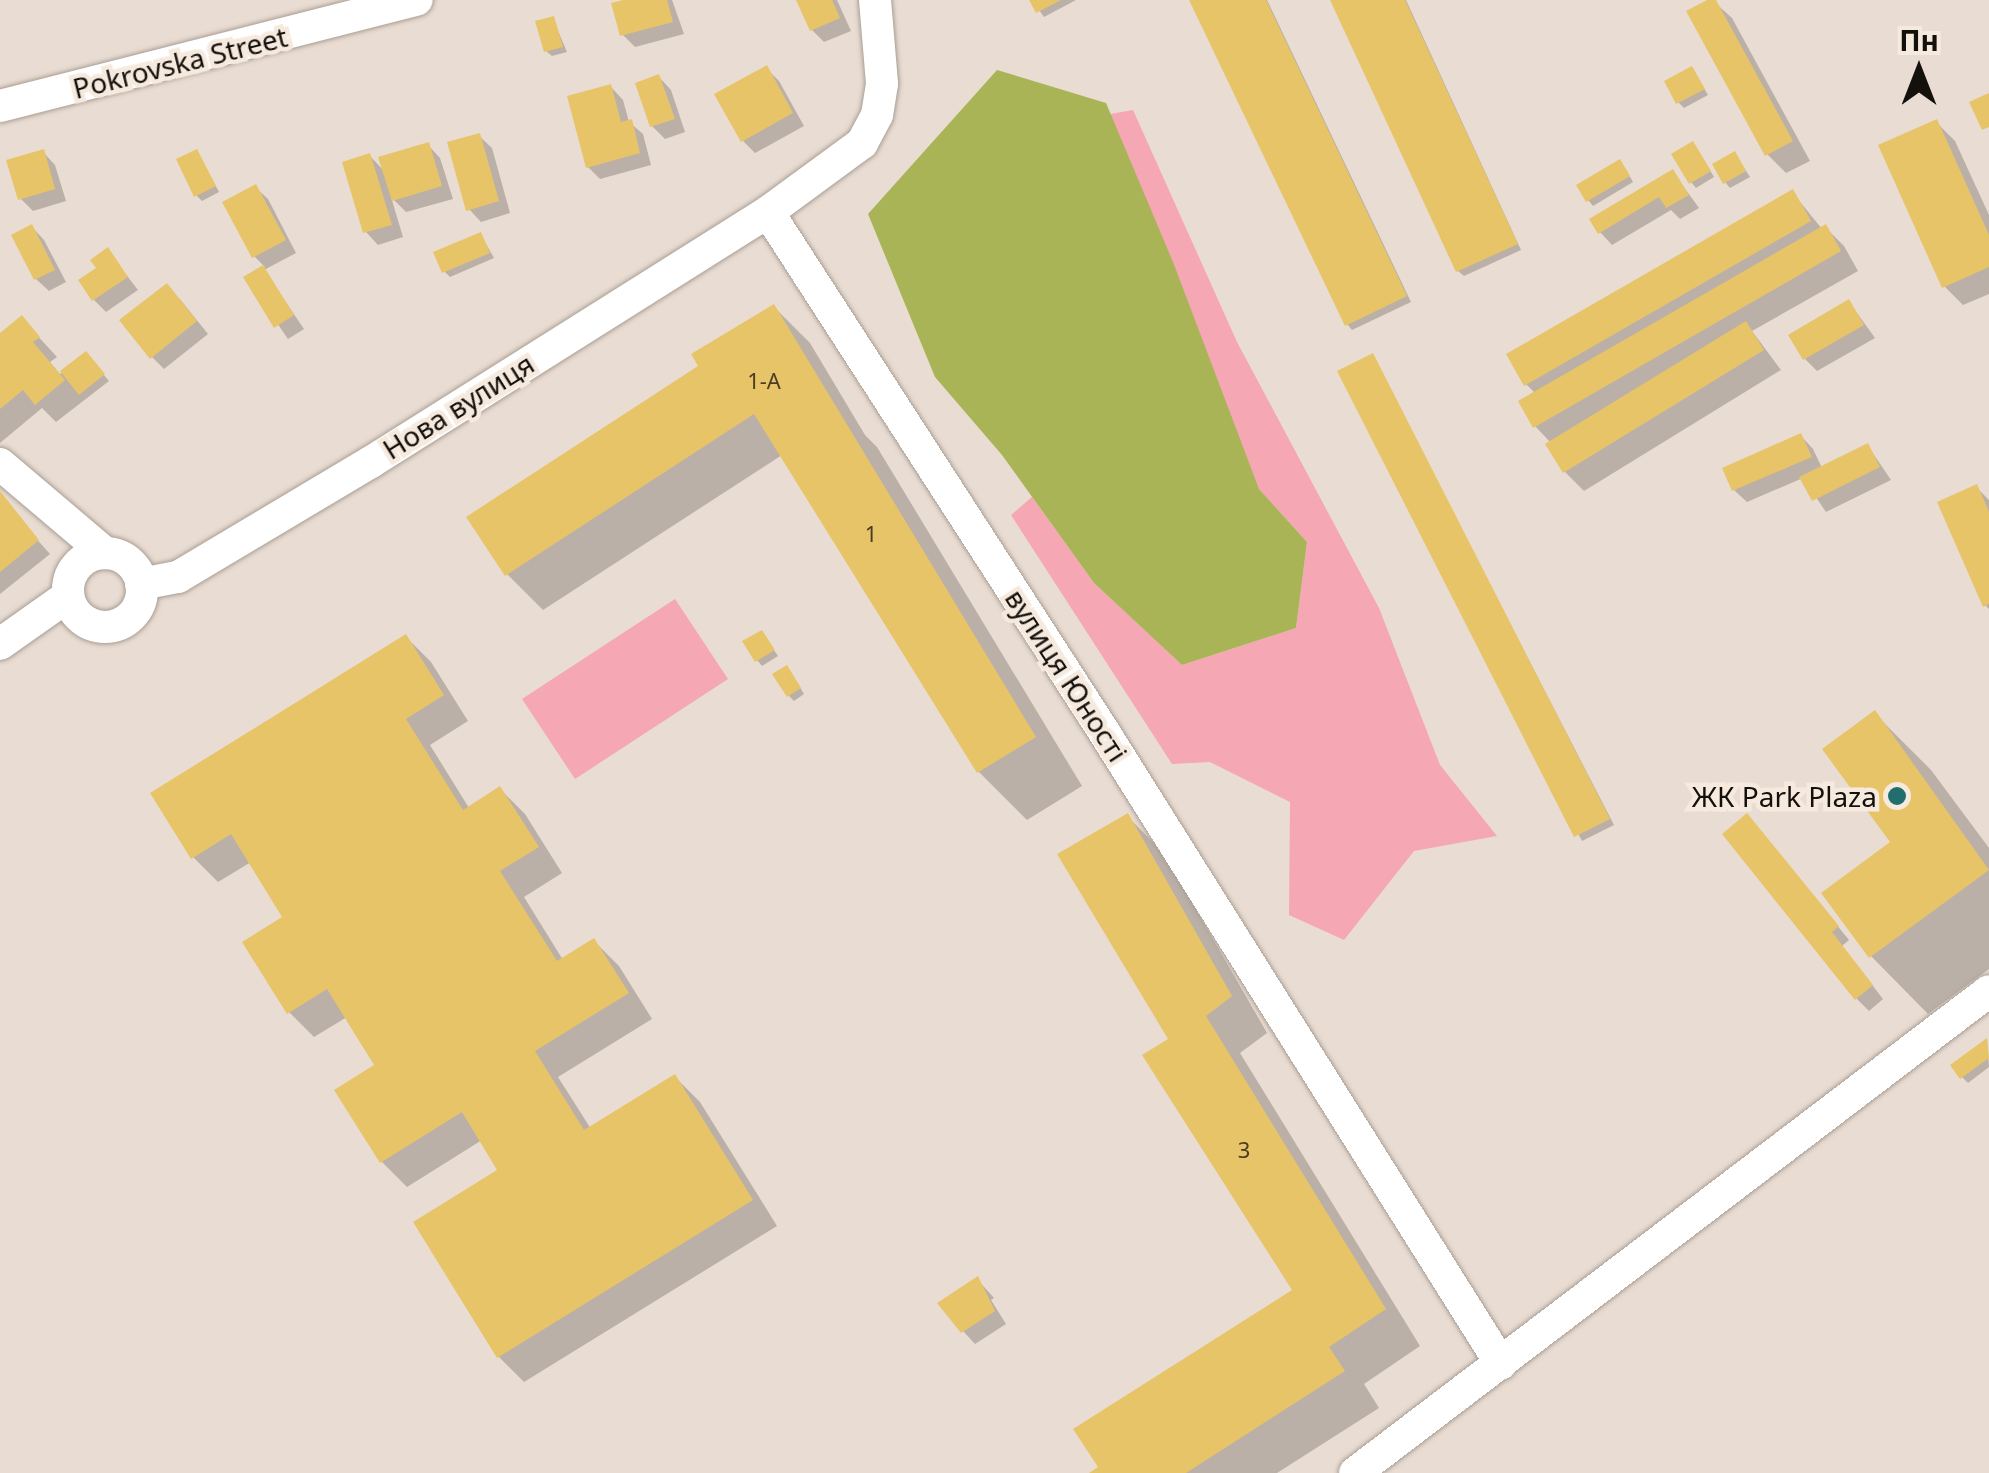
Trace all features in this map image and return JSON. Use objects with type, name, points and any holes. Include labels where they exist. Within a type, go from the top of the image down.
[{"type":"street","name":"Pokrovska Street","points":[[0,106],[418,0]]},
{"type":"street","points":[[768,212],[862,143],[877,116],[882,84],[875,0]]},
{"type":"street","name":"Нова вулиця","points":[[141,584],[178,577],[371,462],[768,212]]},
{"type":"street","name":"вулиця Юності","points":[[768,212],[1115,748],[1501,1364]]},
{"type":"street","points":[[0,464],[105,553],[129,562],[141,584],[136,609],[128,619],[104,627],[80,618],[68,596],[72,571],[81,562],[105,553]]},
{"type":"street","points":[[0,644],[68,596]]},
{"type":"street","points":[[1355,1473],[1989,991]]},
{"type":"shaded area","points":[[997,70],[1106,103],[1173,262],[1259,489],[1307,542],[1296,628],[1182,665],[1094,583],[1002,455],[935,377],[868,214]]},
{"type":"shaded area","points":[[1133,110],[1237,342],[1379,608],[1440,765],[1497,836],[1414,851],[1344,940],[1289,915],[1290,802],[1210,762],[1172,764],[1011,515],[1032,497],[1094,583],[1182,665],[1296,628],[1307,542],[1259,489],[1094,117]]},
{"type":"shaded area","points":[[675,599],[728,679],[575,779],[522,699]]},
{"type":"building","points":[[667,0],[673,22],[620,36],[611,3]]},
{"type":"building","points":[[796,0],[832,0],[840,18],[810,31]]},
{"type":"building","points":[[1029,0],[1061,0],[1036,13]]},
{"type":"building","points":[[1189,0],[1266,0],[1407,296],[1345,326]]},
{"type":"building","points":[[1330,0],[1405,0],[1518,244],[1456,272]]},
{"type":"building","points":[[1707,0],[1716,0],[1793,141],[1765,156],[1686,11]]},
{"type":"building","points":[[554,16],[563,47],[544,52],[535,21]]},
{"type":"building","points":[[767,65],[793,113],[741,142],[714,94]]},
{"type":"building","points":[[1692,66],[1705,89],[1676,104],[1664,81]]},
{"type":"building","points":[[659,74],[675,119],[650,127],[635,83]]},
{"type":"building","points":[[611,84],[621,122],[632,119],[640,153],[586,168],[567,96]]},
{"type":"building","points":[[1989,93],[1989,127],[1982,130],[1969,102]]},
{"type":"building","points":[[1937,119],[1989,235],[1989,267],[1942,288],[1878,145]]},
{"type":"building","points":[[480,133],[499,201],[466,211],[447,142]]},
{"type":"building","points":[[1693,141],[1711,171],[1689,184],[1671,154]]},
{"type":"building","points":[[429,142],[442,186],[392,201],[378,157]]},
{"type":"building","points":[[44,149],[55,189],[18,200],[6,160]]},
{"type":"building","points":[[197,149],[216,186],[194,197],[176,159]]},
{"type":"building","points":[[1735,151],[1746,171],[1723,184],[1712,164]]},
{"type":"building","points":[[370,153],[392,225],[363,233],[342,162]]},
{"type":"building","points":[[1620,159],[1630,176],[1586,202],[1576,185]]},
{"type":"building","points":[[1673,169],[1689,195],[1666,208],[1659,197],[1598,234],[1589,219]]},
{"type":"building","points":[[256,184],[286,240],[252,258],[222,202]]},
{"type":"building","points":[[1793,189],[1811,221],[1524,386],[1506,354]]},
{"type":"building","points":[[32,224],[55,270],[34,280],[11,235]]},
{"type":"building","points":[[1826,224],[1841,251],[1533,428],[1518,401]]},
{"type":"building","points":[[481,232],[490,253],[442,273],[433,252]]},
{"type":"building","points":[[108,247],[128,277],[92,301],[78,280],[96,268],[90,260]]},
{"type":"building","points":[[263,265],[294,315],[274,328],[243,277]]},
{"type":"building","points":[[167,283],[197,321],[150,359],[119,320]]},
{"type":"building","points":[[1849,299],[1864,325],[1803,360],[1788,335]]},
{"type":"building","points":[[774,304],[1036,737],[977,773],[754,414],[505,576],[466,517],[698,366],[691,354]]},
{"type":"building","points":[[22,315],[40,337],[33,342],[65,380],[35,405],[23,390],[0,409],[0,333]]},
{"type":"building","points":[[1746,321],[1764,350],[1563,473],[1545,444]]},
{"type":"building","points":[[86,351],[105,374],[79,395],[60,371]]},
{"type":"building","points":[[1373,353],[1610,819],[1574,837],[1337,371]]},
{"type":"building","points":[[1801,433],[1812,457],[1732,491],[1722,468]]},
{"type":"building","points":[[1868,443],[1880,467],[1812,501],[1799,477]]},
{"type":"building","points":[[1977,484],[1989,512],[1989,604],[1983,607],[1937,502]]},
{"type":"building","points":[[0,491],[39,540],[0,572]]},
{"type":"building","points":[[762,630],[775,650],[755,662],[742,641]]},
{"type":"building","points":[[406,634],[444,695],[406,719],[463,810],[500,786],[539,847],[500,871],[557,961],[594,938],[629,993],[535,1051],[584,1130],[675,1074],[753,1200],[497,1358],[413,1222],[497,1170],[462,1112],[380,1163],[334,1090],[374,1065],[327,989],[287,1014],[242,942],[282,917],[231,834],[191,859],[150,793]]},
{"type":"building","points":[[787,665],[801,688],[787,697],[772,674]]},
{"type":"building","name":"ЖК Park Plaza","points":[[1875,710],[1989,870],[1869,958],[1821,893],[1890,842],[1822,749]]},
{"type":"building","points":[[1128,813],[1232,996],[1206,1016],[1386,1309],[1329,1347],[1345,1371],[1186,1473],[1089,1473],[1098,1467],[1073,1429],[1292,1290],[1142,1055],[1168,1039],[1057,854]]},
{"type":"building","points":[[1747,813],[1839,926],[1832,932],[1873,985],[1855,1000],[1722,834]]},
{"type":"building","points":[[1987,1038],[1989,1058],[1960,1079],[1950,1065]]},
{"type":"building","points":[[978,1276],[995,1311],[961,1333],[937,1303]]},
{"type":"place","name":"ЖК Park Plaza","points":[[1897,796]]}]
